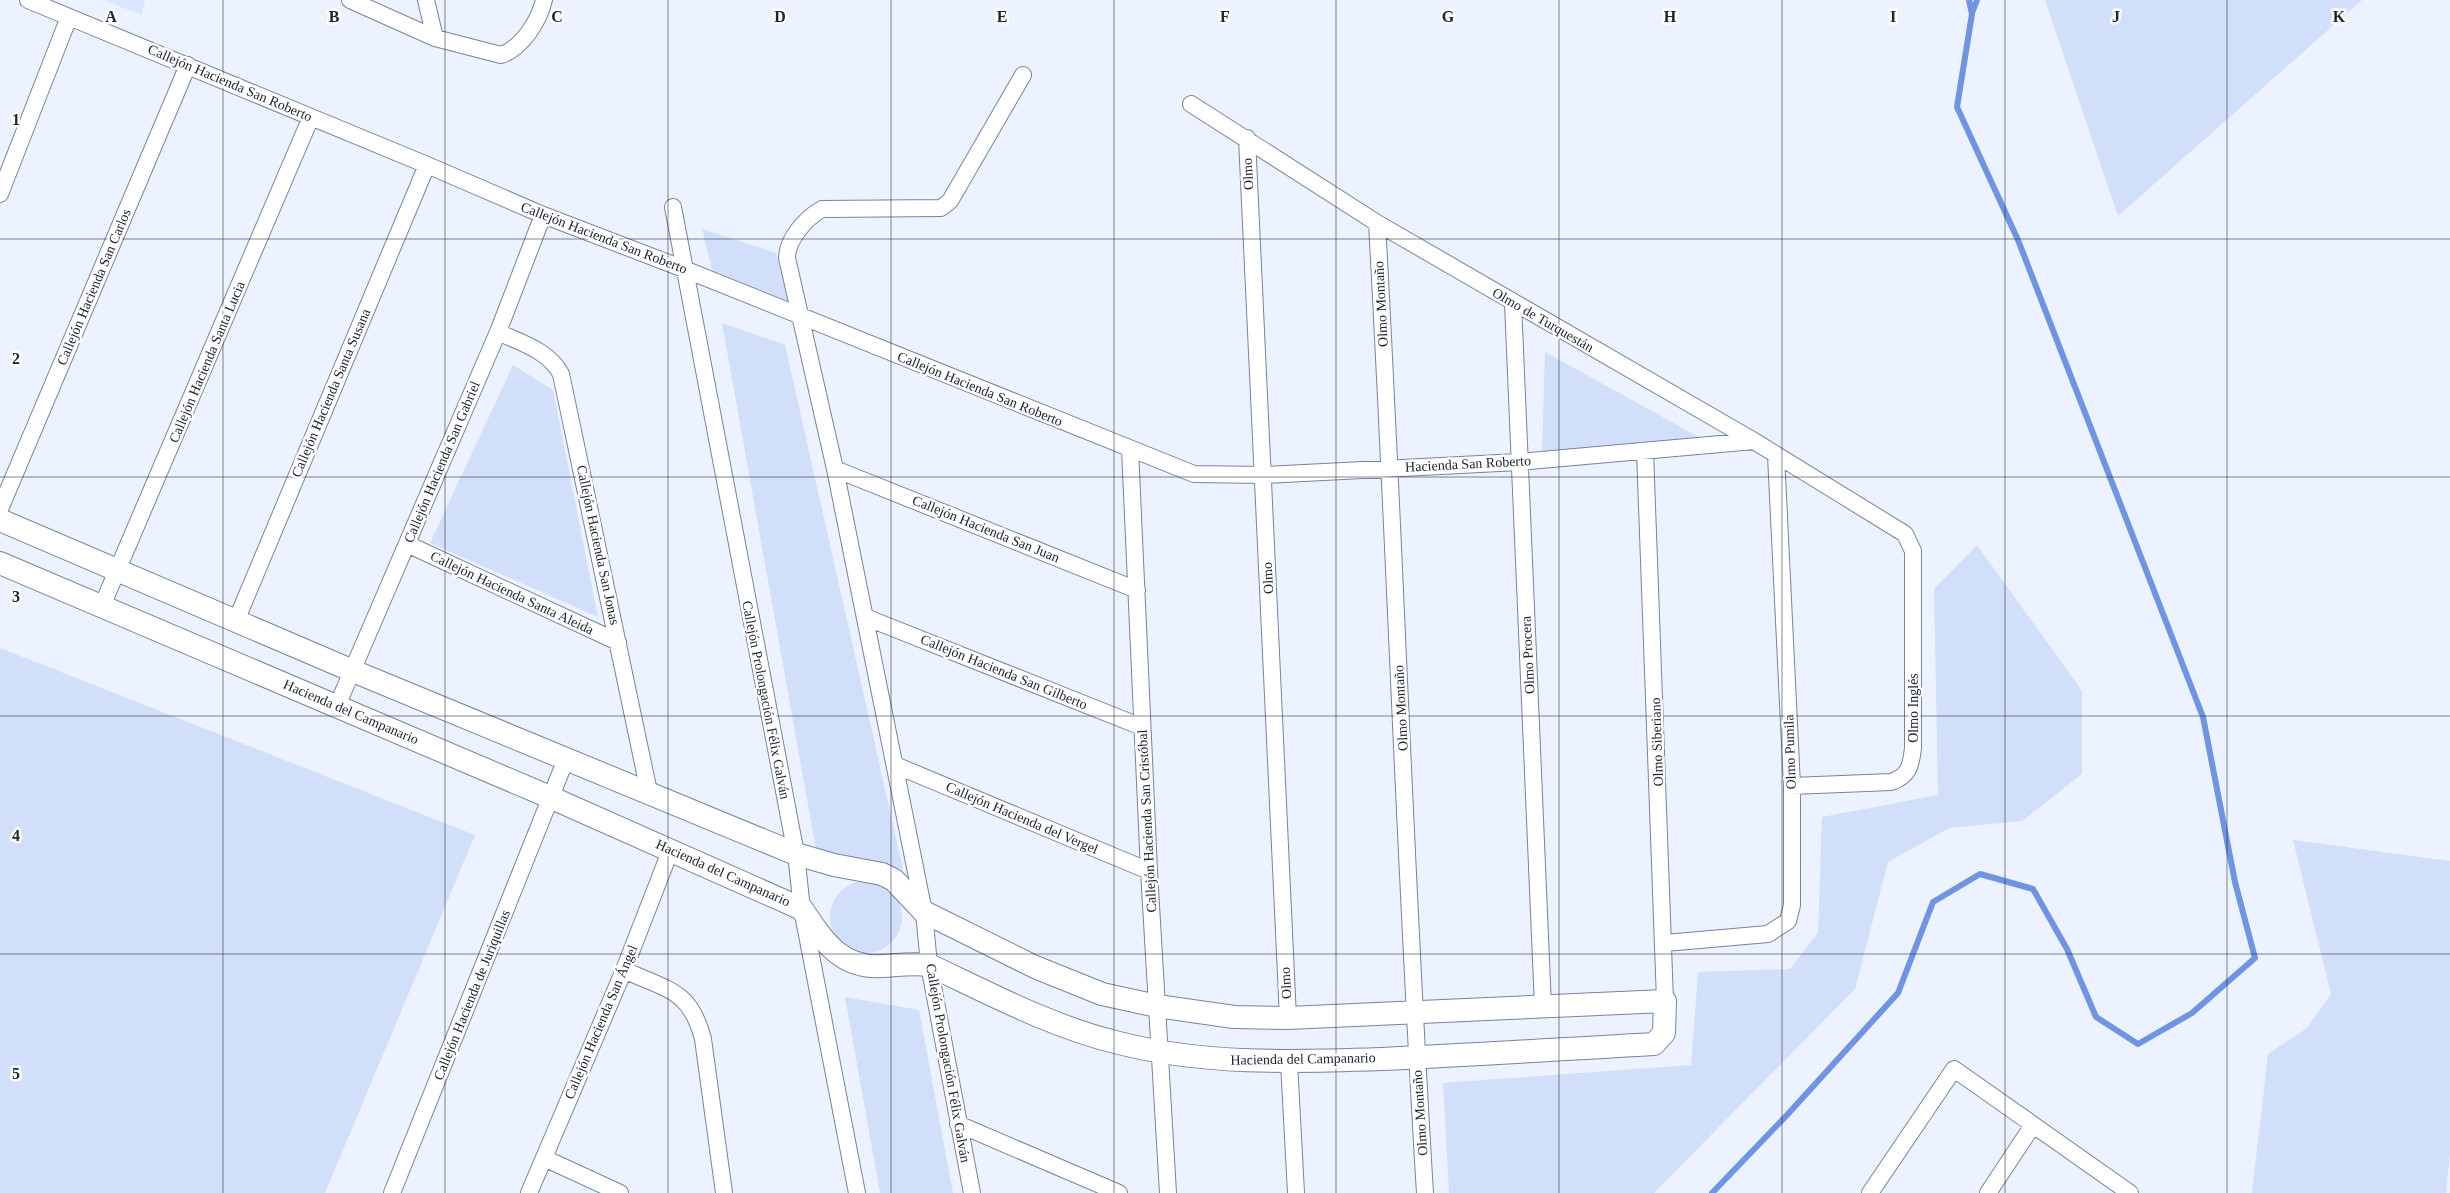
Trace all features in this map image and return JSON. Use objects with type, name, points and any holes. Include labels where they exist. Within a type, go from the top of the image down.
[{"type":"street","name":"Callejón Hacienda San Roberto","points":[[28,0],[427,165],[543,216],[684,269],[1182,471]]},
{"type":"street","points":[[350,0],[436,38],[501,55],[509,52],[524,37],[537,19],[544,0]]},
{"type":"street","points":[[426,0],[436,38]]},
{"type":"street","points":[[0,194],[69,17]]},
{"type":"street","name":"Callejón Hacienda San Carlos","points":[[0,509],[188,66]]},
{"type":"street","name":"Callejón Prolongación Félix Galván","points":[[972,1193],[929,965],[924,912],[835,469],[787,258],[787,247],[810,215],[822,209],[941,208],[950,201],[1023,75]]},
{"type":"street","name":"Olmo de Turquestán","points":[[1190,104],[1247,138],[1377,223],[1754,441],[1899,529]]},
{"type":"street","name":"Callejón Hacienda Santa Lucia","points":[[102,606],[311,117]]},
{"type":"street","name":"Olmo","points":[[1247,138],[1288,1018]]},
{"type":"street","name":"Callejón Hacienda Santa Susana","points":[[236,621],[427,165]]},
{"type":"street","name":"Callejón Prolongación Félix Galván","points":[[673,207],[796,854],[802,909],[857,1193]]},
{"type":"street","name":"Callejón Hacienda San Gabriel","points":[[337,706],[498,332],[543,216]]},
{"type":"street","name":"Olmo Montaño","points":[[1377,223],[1425,1193]]},
{"type":"street","name":"Olmo Procera","points":[[1513,303],[1543,1007]]},
{"type":"street","name":"Callejón Hacienda San Jonas","points":[[498,332],[540,351],[556,365],[561,374],[649,792]]},
{"type":"street","name":"Hacienda San Roberto","points":[[1182,471],[1214,475],[1264,475],[1519,462],[1754,441]]},
{"type":"street","name":"Callejón Hacienda San Cristóbal","points":[[1130,449],[1149,871],[1168,1193]]},
{"type":"street","name":"Olmo Siberiano","points":[[1645,451],[1665,944],[1664,1033]]},
{"type":"street","name":"Olmo Pumila","points":[[1665,944],[1768,934],[1788,921],[1792,904],[1792,786],[1776,454]]},
{"type":"street","name":"Callejón Hacienda San Juan","points":[[835,469],[1137,590]]},
{"type":"street","points":[[0,520],[353,671],[796,854],[834,865],[882,874],[894,880],[924,912],[1035,967],[1085,988],[1157,1006],[1234,1017],[1288,1018],[1665,1001]]},
{"type":"street","name":"Olmo Inglés","points":[[1792,786],[1890,782],[1900,779],[1908,773],[1912,766],[1913,551],[1910,542],[1899,529]]},
{"type":"street","name":"Callejón Hacienda Santa Aleida","points":[[407,544],[618,642]]},
{"type":"street","name":"Hacienda del Campanario","points":[[0,562],[671,849],[802,909],[826,944],[850,961],[864,966],[912,963],[929,965],[1034,1013],[1096,1037],[1159,1053],[1225,1060],[1289,1062],[1654,1044],[1664,1033]]},
{"type":"street","name":"Callejón Hacienda San Gilberto","points":[[865,617],[1142,727]]},
{"type":"street","name":"Callejón Hacienda de Juriquillas","points":[[392,1193],[552,798],[566,758]]},
{"type":"street","name":"Callejón Hacienda del Vergel","points":[[895,765],[1149,871]]},
{"type":"street","name":"Callejón Hacienda San Ángel","points":[[529,1193],[624,970],[671,849]]},
{"type":"street","points":[[624,970],[680,996],[698,1018],[703,1039],[724,1193]]},
{"type":"street","points":[[1289,1062],[1296,1193]]},
{"type":"street","points":[[1870,1193],[1954,1069],[2128,1192]]},
{"type":"street","points":[[958,1124],[1119,1193]]},
{"type":"street","points":[[1988,1193],[2033,1125]]},
{"type":"street","points":[[544,1158],[620,1193]]},
{"type":"shaded area","points":[[103,0],[145,0],[142,15]]},
{"type":"shaded area","points":[[2045,0],[2362,0],[2118,216]]},
{"type":"shaded area","points":[[702,229],[776,253],[788,301],[712,270]]},
{"type":"shaded area","points":[[722,323],[785,345],[903,869],[817,855]]},
{"type":"shaded area","points":[[1545,352],[1719,448],[1542,451]]},
{"type":"shaded area","points":[[513,365],[553,390],[598,617],[430,543]]},
{"type":"shaded area","points":[[1977,545],[2082,691],[2082,774],[2022,821],[1949,828],[1888,862],[1855,989],[1654,1193],[1449,1193],[1443,1083],[1691,1065],[1698,972],[1790,969],[1818,933],[1822,817],[1938,795],[1934,589]]},
{"type":"shaded area","points":[[0,648],[475,835],[325,1193],[0,1193]]},
{"type":"shaded area","points":[[2293,840],[2450,861],[2450,1153],[2446,1193],[2252,1193],[2268,1054],[2306,1029],[2331,994]]},
{"type":"shaded area","points":[[866,881],[880,884],[892,891],[899,903],[902,917],[899,931],[892,943],[880,950],[866,953],[852,950],[840,943],[833,931],[830,917],[833,903],[840,891],[852,884]]},
{"type":"shaded area","points":[[845,997],[919,1010],[953,1193],[880,1193]]},
{"type":"waterway","points":[[1712,1193],[1787,1115],[1898,993],[1933,902],[1980,874],[2033,889],[2067,949],[2096,1017],[2138,1044],[2192,1013],[2255,958],[2235,882],[2203,717],[2018,240],[1957,107],[1972,14],[1969,0]]},
{"type":"waterway","points":[[1972,13],[1977,0]]}]
